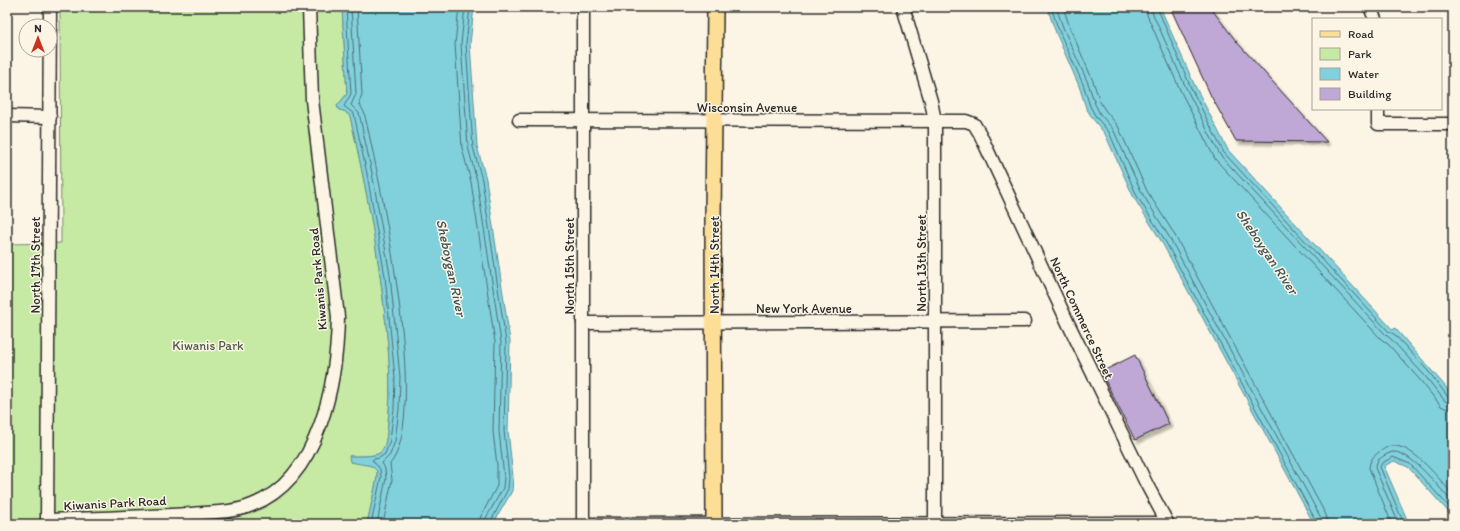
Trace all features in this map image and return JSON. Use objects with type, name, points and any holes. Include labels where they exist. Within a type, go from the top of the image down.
[{"type":"main road","name":"North 14th Street","points":[[714,524],[715,7]]},
{"type":"street","name":"North 17th Street","points":[[47,522],[50,7]]},
{"type":"street","name":"Kiwanis Park Road","points":[[47,522],[232,511],[251,506],[272,495],[291,478],[303,462],[315,437],[331,386],[338,340],[338,317],[312,100],[308,7]]},
{"type":"street","name":"North 15th Street","points":[[583,7],[583,524]]},
{"type":"street","name":"North 13th Street","points":[[903,7],[931,101],[934,121],[936,524]]},
{"type":"street","points":[[1370,7],[1375,18]]},
{"type":"street","points":[[1378,110],[1378,124],[1453,124]]},
{"type":"street","points":[[7,116],[50,117]]},
{"type":"street","name":"Wisconsin Avenue","points":[[519,120],[966,121],[974,124]]},
{"type":"street","name":"North Commerce Street","points":[[974,124],[983,140],[1069,325],[1167,523]]},
{"type":"street","name":"New York Avenue","points":[[583,323],[1025,321]]},
{"type":"street","points":[[583,524],[1167,523]]},
{"type":"green space","name":"Kiwanis Park","points":[[60,7],[342,7],[347,94],[337,106],[339,110],[344,111],[350,116],[366,191],[382,291],[390,369],[389,409],[386,438],[383,449],[379,454],[375,455],[349,456],[362,463],[372,466],[377,471],[377,478],[367,524],[7,524],[7,244],[61,243]]},
{"type":"water","name":"Sheboygan River","points":[[342,7],[474,7],[470,44],[477,146],[486,179],[510,341],[508,431],[513,477],[512,491],[493,524],[367,524],[377,478],[377,471],[372,466],[350,462],[349,456],[375,455],[379,454],[383,449],[386,438],[389,410],[390,370],[382,291],[366,191],[350,116],[344,111],[339,110],[337,106],[347,94]]},
{"type":"water","name":"Sheboygan River","points":[[1047,7],[1160,7],[1195,86],[1228,150],[1393,330],[1395,328],[1453,397],[1453,517],[1408,467],[1394,461],[1384,466],[1409,524],[1314,524],[1160,239],[1134,198],[1105,134],[1086,108],[1079,86],[1056,33]]},
{"type":"building","points":[[1170,7],[1210,7],[1236,41],[1327,142],[1236,141],[1211,96]]},
{"type":"building","points":[[1135,355],[1169,424],[1135,440],[1101,372]]}]
